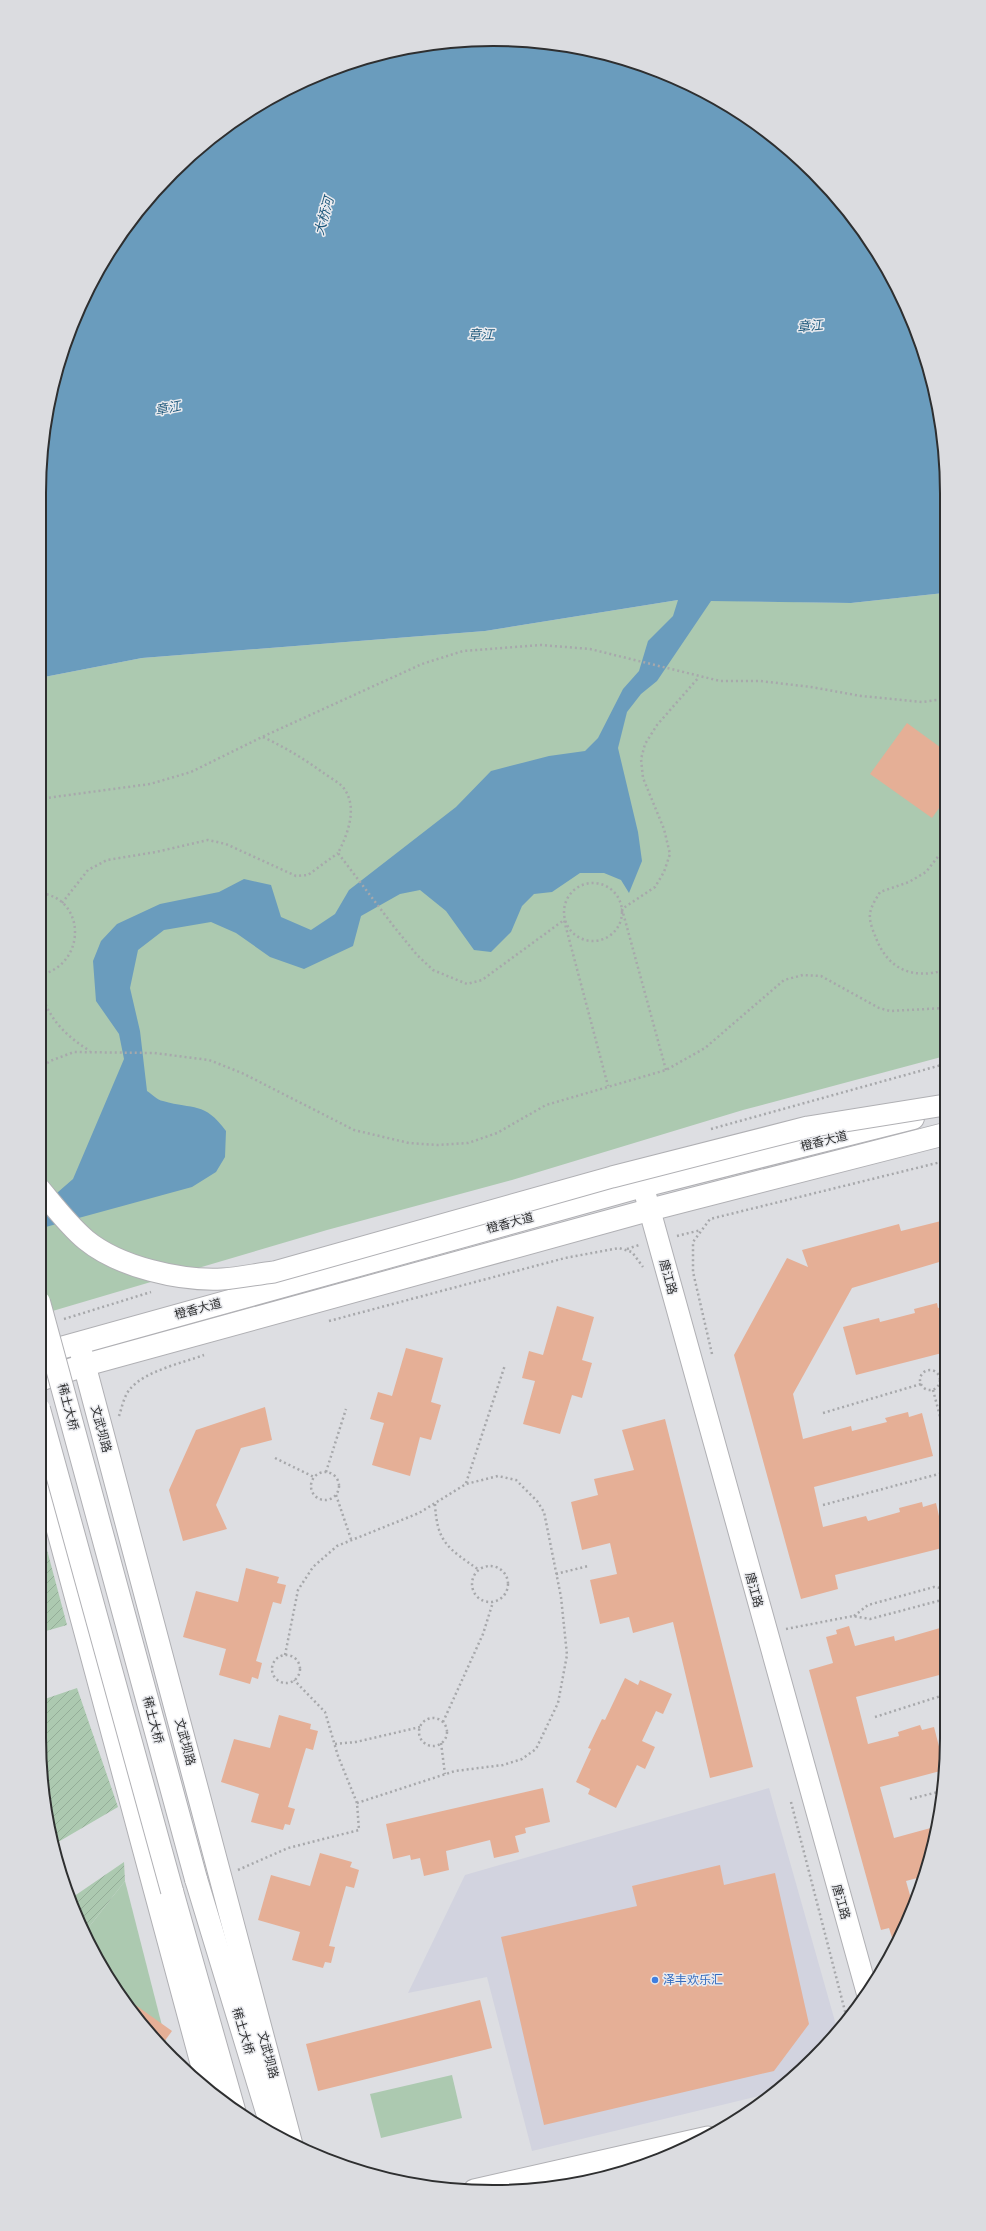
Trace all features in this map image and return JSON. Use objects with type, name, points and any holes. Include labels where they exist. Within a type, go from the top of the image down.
[{"type":"main road","name":"橙香大道","points":[[46,1352],[642,1186],[940,1111]]},
{"type":"main road","name":"橙香大道","points":[[46,1378],[85,1365],[649,1210],[940,1135]]},
{"type":"main road","name":"稀土大桥","points":[[46,1328],[196,1879],[271,2126]]},
{"type":"main road","name":"文武坝路","points":[[77,1342],[85,1365],[290,2136]]},
{"type":"main road","points":[[46,1434],[231,2100]]},
{"type":"main road","points":[[46,1486],[206,2081]]},
{"type":"street","points":[[46,1196],[66,1220],[86,1240],[111,1256],[138,1267],[170,1274],[222,1279],[274,1272],[612,1177],[808,1127],[940,1106]]},
{"type":"street","name":"唐江路","points":[[642,1186],[778,1628],[865,1985]]},
{"type":"street","points":[[497,2185],[683,2143]]},
{"type":"path","points":[[46,798],[150,784],[191,772],[262,737],[422,664],[464,651],[541,645],[590,649],[720,681],[760,681],[811,687],[861,696],[922,702],[940,700]]},
{"type":"path","points":[[564,920],[567,928],[577,937],[589,942],[598,942],[614,934],[620,922],[622,909],[655,887],[664,872],[670,854],[664,829],[643,778],[641,759],[645,744],[656,725],[699,677]]},
{"type":"path","points":[[62,903],[88,870],[107,860],[156,852],[187,843],[208,840],[226,844],[296,876],[308,875],[338,853],[347,837],[351,819],[350,802],[342,787],[305,759],[262,737]]},
{"type":"path","points":[[338,853],[395,928],[417,954],[433,970],[467,984],[482,980],[564,920]]},
{"type":"path","points":[[940,854],[926,872],[909,882],[880,892],[869,915],[880,949],[889,961],[915,974],[933,974],[940,972]]},
{"type":"path","points":[[608,1086],[564,920],[563,910],[570,893],[587,883],[597,883],[606,886],[614,892],[622,909],[666,1070]]},
{"type":"path","points":[[46,895],[54,897],[69,911],[75,930],[72,951],[59,967],[46,972]]},
{"type":"path","points":[[46,1064],[74,1052],[90,1051],[109,1053],[154,1053],[209,1060],[242,1073],[354,1130],[409,1143],[438,1145],[468,1143],[497,1134],[546,1105],[666,1070],[705,1048],[784,980],[803,975],[821,976],[880,1008],[890,1011],[940,1008]]},
{"type":"path","points":[[46,1007],[67,1033],[90,1051]]},
{"type":"path","points":[[714,1360],[693,1272],[693,1242],[710,1219],[940,1162]]},
{"type":"path","points":[[322,1323],[565,1258],[619,1248],[632,1252],[644,1269]]},
{"type":"path","points":[[466,1484],[505,1365]]},
{"type":"path","points":[[928,1371],[938,1374],[940,1378],[940,1384],[933,1390],[928,1390],[921,1384],[923,1374],[928,1371]]},
{"type":"path","points":[[823,1413],[921,1384]]},
{"type":"path","points":[[933,1390],[940,1417]]},
{"type":"path","points":[[326,1472],[346,1409]]},
{"type":"path","points":[[275,1458],[314,1477]]},
{"type":"path","points":[[336,1495],[325,1500],[314,1495],[311,1483],[314,1477],[326,1472],[332,1474],[339,1483],[336,1495],[351,1539]]},
{"type":"path","points":[[823,1505],[940,1474]]},
{"type":"path","points":[[285,1655],[298,1590],[313,1567],[337,1546],[435,1504],[466,1484],[498,1476],[516,1480],[537,1501],[544,1512],[556,1574],[567,1654],[558,1703],[536,1749],[522,1759],[503,1765],[445,1774],[357,1803]]},
{"type":"path","points":[[435,1504],[436,1525],[442,1540],[479,1570]]},
{"type":"path","points":[[443,1722],[483,1634],[493,1602],[506,1593],[508,1587],[506,1574],[495,1566],[488,1565],[479,1570],[473,1578],[474,1592],[479,1598],[493,1602]]},
{"type":"path","points":[[556,1574],[588,1566]]},
{"type":"path","points":[[853,1616],[868,1605],[934,1587],[940,1588]]},
{"type":"path","points":[[778,1628],[853,1616],[870,1619],[940,1600]]},
{"type":"path","points":[[778,1628],[787,1637]]},
{"type":"path","points":[[285,1655],[291,1656],[299,1664],[299,1675],[294,1680],[288,1683],[276,1679],[272,1673],[275,1661],[285,1655]]},
{"type":"path","points":[[235,1872],[288,1848],[359,1830],[357,1803],[325,1712],[294,1680]]},
{"type":"path","points":[[875,1717],[940,1696]]},
{"type":"path","points":[[441,1743],[428,1745],[422,1740],[419,1734],[423,1721],[430,1718],[437,1718],[443,1722],[447,1733],[441,1743],[445,1774]]},
{"type":"path","points":[[335,1744],[356,1742],[420,1727]]},
{"type":"path","points":[[910,1799],[936,1792]]},
{"type":"path","points":[[790,1797],[845,2013]]},
{"type":"shaded area","points":[[769,1788],[836,2025],[809,2054],[788,2074],[762,2095],[532,2151],[487,1977],[408,1993],[465,1875]]},
{"type":"green space","points":[[940,593],[940,1057],[743,1110],[512,1180],[327,1230],[46,1313],[46,677],[142,658],[485,631],[678,600],[851,603]]},
{"type":"green space","points":[[46,1546],[67,1625],[46,1631]]},
{"type":"green space","points":[[77,1688],[118,1807],[58,1842],[50,1796],[47,1767],[46,1699]]},
{"type":"green space","points":[[124,1862],[125,1881],[88,1928],[75,1896]]},
{"type":"green space","points":[[125,1881],[166,2043],[138,2010],[121,1986],[106,1962],[88,1928]]},
{"type":"green space","points":[[452,2075],[462,2118],[381,2138],[370,2094]]},
{"type":"water","name":"章江","points":[[464,47],[522,47],[551,50],[609,61],[637,70],[691,92],[716,106],[765,138],[788,157],[829,198],[848,221],[865,245],[894,295],[906,322],[925,377],[936,435],[940,493],[940,593],[851,603],[711,601],[657,681],[641,694],[627,712],[618,748],[638,832],[642,861],[629,893],[621,880],[604,873],[580,873],[552,892],[534,894],[522,906],[511,932],[491,952],[474,950],[446,911],[420,890],[400,894],[361,916],[353,946],[304,969],[270,957],[236,933],[211,922],[164,930],[138,950],[130,988],[140,1031],[147,1091],[161,1100],[198,1108],[211,1115],[226,1131],[225,1157],[216,1172],[192,1187],[46,1227],[46,1206],[50,1199],[73,1179],[124,1059],[119,1034],[96,1001],[93,961],[101,941],[117,924],[160,904],[219,892],[244,879],[271,885],[281,917],[311,930],[335,914],[349,890],[456,807],[491,771],[549,756],[585,751],[598,738],[623,689],[639,671],[648,641],[673,616],[678,600],[485,631],[142,658],[46,677],[47,464],[50,435],[61,377],[80,322],[92,295],[106,269],[138,221],[177,177],[221,138],[245,121],[295,92],[322,80],[377,61],[435,50]]},
{"type":"building","points":[[907,723],[940,747],[940,807],[932,818],[870,774]]},
{"type":"building","points":[[940,1221],[940,1262],[852,1288],[793,1394],[803,1439],[851,1426],[852,1431],[887,1422],[885,1418],[908,1412],[909,1417],[922,1413],[933,1456],[814,1487],[823,1527],[866,1516],[868,1521],[900,1512],[899,1508],[922,1502],[923,1507],[936,1503],[940,1521],[940,1549],[835,1575],[838,1589],[801,1599],[734,1355],[787,1258],[808,1267],[802,1250],[899,1224],[901,1231]]},
{"type":"building","points":[[937,1303],[938,1308],[940,1308],[940,1354],[856,1375],[843,1327],[879,1318],[880,1322],[915,1313],[914,1309]]},
{"type":"building","points":[[557,1306],[594,1317],[582,1360],[592,1363],[582,1398],[572,1395],[560,1434],[523,1424],[535,1381],[522,1378],[529,1351],[543,1355]]},
{"type":"building","points":[[406,1348],[443,1358],[431,1402],[441,1405],[431,1440],[420,1437],[410,1476],[372,1465],[384,1423],[370,1419],[378,1392],[392,1396]]},
{"type":"building","points":[[265,1407],[272,1440],[241,1448],[216,1505],[227,1529],[183,1541],[169,1490],[196,1430]]},
{"type":"building","points":[[665,1419],[753,1767],[710,1778],[673,1622],[633,1633],[629,1617],[600,1624],[590,1580],[617,1574],[610,1543],[582,1550],[571,1502],[598,1495],[594,1479],[634,1470],[622,1430]]},
{"type":"building","points":[[246,1568],[279,1577],[277,1583],[286,1585],[281,1604],[273,1602],[256,1661],[262,1663],[258,1679],[252,1677],[250,1684],[219,1675],[226,1649],[183,1637],[196,1591],[238,1602]]},
{"type":"building","points":[[849,1626],[855,1646],[894,1636],[895,1641],[940,1628],[940,1675],[856,1697],[868,1744],[899,1736],[898,1732],[920,1725],[922,1730],[934,1727],[940,1749],[939,1771],[880,1787],[894,1838],[930,1828],[925,1854],[917,1878],[906,1881],[910,1897],[892,1939],[889,1928],[881,1930],[809,1670],[833,1663],[826,1637],[837,1634],[836,1630]]},
{"type":"building","points":[[625,1678],[638,1685],[640,1680],[672,1694],[663,1714],[656,1711],[642,1741],[655,1747],[645,1769],[637,1765],[616,1808],[588,1794],[590,1789],[576,1782],[591,1749],[588,1748],[602,1719],[605,1720]]},
{"type":"building","points":[[279,1715],[311,1724],[310,1729],[318,1731],[313,1750],[306,1748],[288,1807],[295,1809],[290,1825],[285,1824],[283,1830],[251,1822],[259,1794],[221,1782],[234,1739],[270,1748]]},
{"type":"building","points":[[543,1788],[550,1822],[525,1828],[526,1833],[515,1836],[519,1852],[494,1858],[490,1840],[446,1851],[449,1870],[424,1876],[420,1858],[411,1860],[410,1855],[393,1859],[386,1824]]},
{"type":"building","points":[[320,1853],[352,1862],[350,1867],[359,1870],[354,1888],[346,1886],[329,1946],[335,1947],[331,1963],[325,1962],[323,1968],[292,1960],[300,1932],[258,1920],[271,1875],[310,1886]]},
{"type":"building","name":"泽丰欢乐汇","points":[[720,1865],[724,1885],[775,1873],[809,2024],[774,2071],[544,2125],[501,1937],[637,1906],[632,1886]]},
{"type":"building","points":[[480,2000],[492,2048],[318,2091],[306,2044]]},
{"type":"building","points":[[133,2004],[172,2031],[165,2041]]},
{"type":"place","name":"泽丰欢乐汇","points":[[655,1980]]},
{"type":"water label","name":"大桥河","points":[[324,216]]}]
